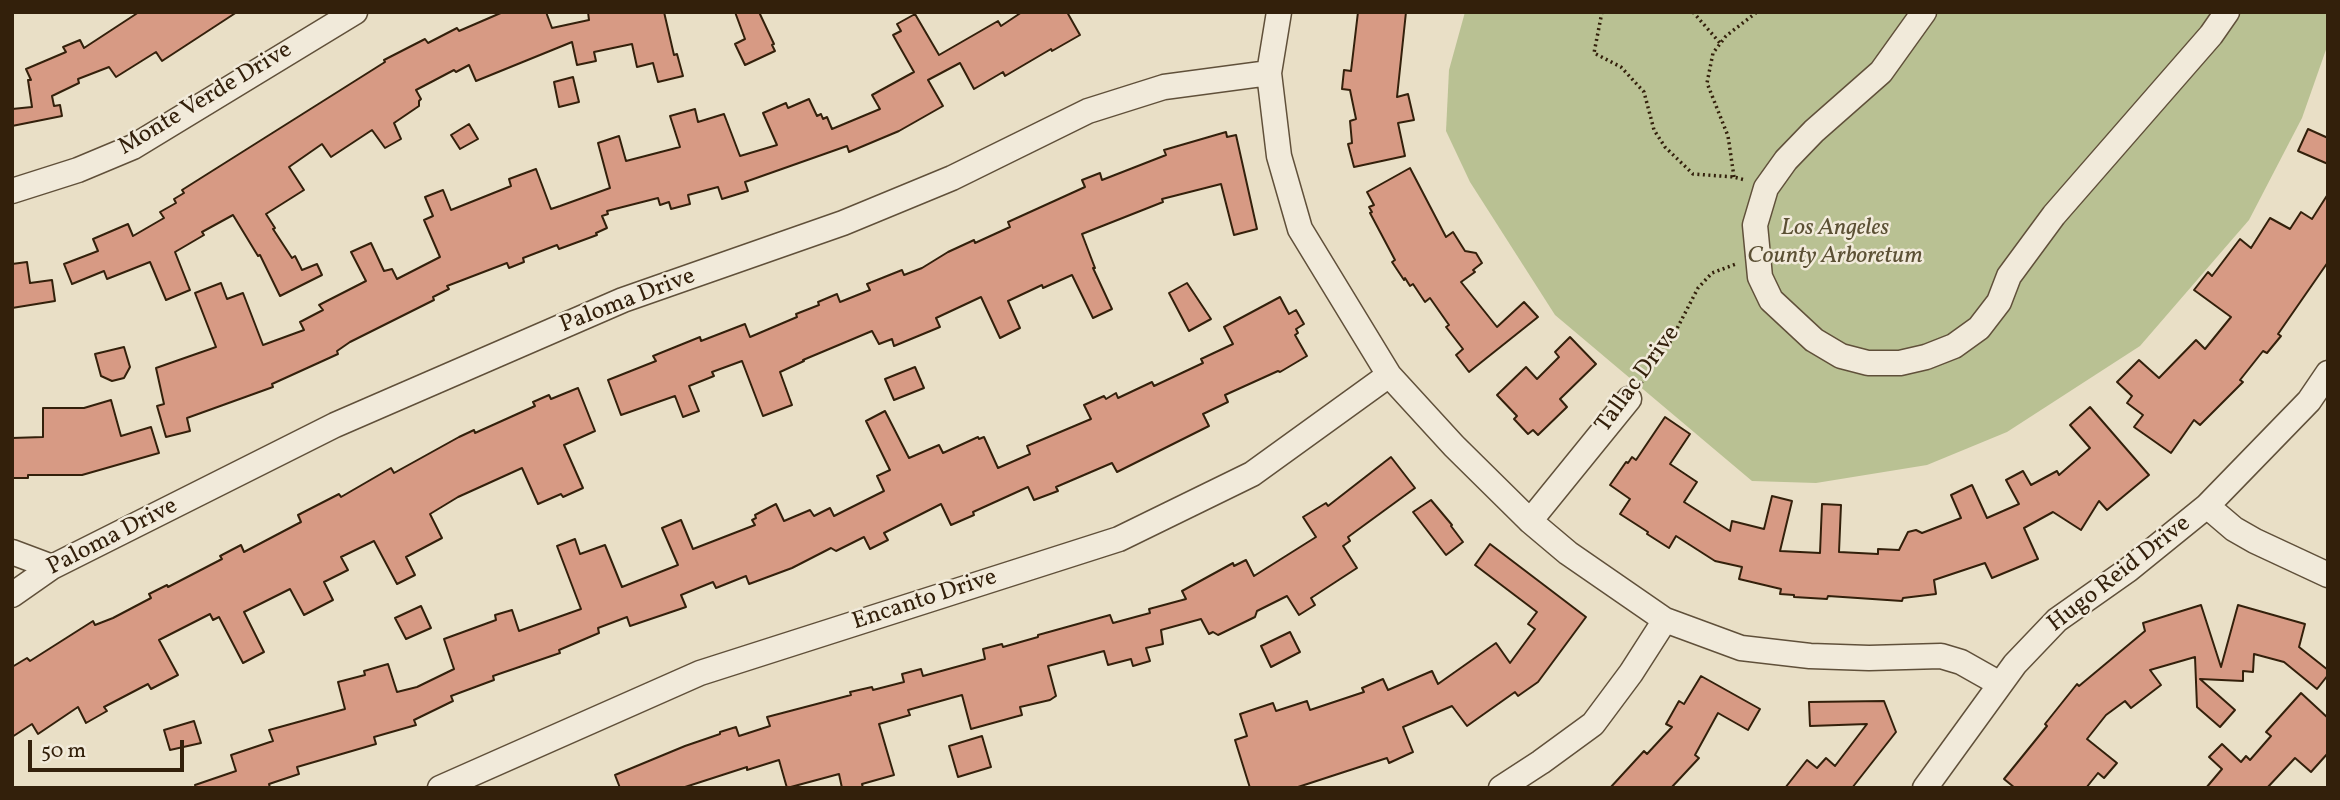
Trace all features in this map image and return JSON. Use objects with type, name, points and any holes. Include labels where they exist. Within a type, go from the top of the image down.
[{"type":"street","name":"Monte Verde Drive","points":[[12,191],[78,170],[133,147],[355,12]]},
{"type":"street","points":[[1279,12],[1269,73],[1279,156],[1300,229],[1389,375],[1454,446],[1530,521],[1568,553],[1665,620],[1741,648],[1834,657],[1941,656],[1961,662],[2000,684]]},
{"type":"street","points":[[1924,12],[1881,72],[1814,131],[1786,160],[1766,188],[1755,225],[1760,277],[1771,300],[1814,340],[1841,356],[1868,363],[1900,363],[1926,357],[1954,346],[1979,328],[1998,302],[2009,276],[2054,215],[2211,35],[2227,12]]},
{"type":"street","name":"Paloma Drive","points":[[12,595],[52,567],[335,425],[623,300],[843,223],[952,178],[1088,111],[1164,87],[1269,73]]},
{"type":"street","name":"Hugo Reid Drive","points":[[1925,788],[2015,664],[2057,620],[2128,570],[2207,506],[2309,401],[2328,373]]},
{"type":"street","name":"Encanto Drive","points":[[440,788],[700,673],[1119,540],[1252,474],[1389,375]]},
{"type":"street","name":"Tallac Drive","points":[[1530,521],[1629,399]]},
{"type":"street","points":[[2207,506],[2234,529],[2255,541],[2328,575]]},
{"type":"street","points":[[12,552],[52,567]]},
{"type":"street","points":[[1501,788],[1593,724],[1631,673],[1665,620]]},
{"type":"path","points":[[1602,12],[1594,53],[1621,67],[1644,92],[1654,130],[1665,147],[1693,174],[1734,177],[1766,188]]},
{"type":"path","points":[[1693,12],[1720,43]]},
{"type":"path","points":[[1734,177],[1728,136],[1707,83],[1713,53],[1720,43],[1757,12]]},
{"type":"path","name":"Tallac Drive","points":[[1629,399],[1668,346],[1705,281],[1712,274],[1757,255]]},
{"type":"green space","name":"Los Angeles County Arboretum","points":[[1465,12],[2328,12],[2328,44],[2302,118],[2249,220],[2140,346],[2007,432],[1927,465],[1816,483],[1752,481],[1555,315],[1470,182],[1446,131],[1449,70]]},
{"type":"building","points":[[139,12],[237,12],[162,61],[156,52],[116,77],[109,67],[78,79],[79,83],[52,96],[54,106],[60,105],[62,116],[12,126],[12,109],[32,107],[28,80],[31,80],[26,69],[66,52],[63,47],[80,40],[84,48]]},
{"type":"building","points":[[503,12],[546,12],[552,28],[589,20],[588,12],[664,12],[674,55],[677,54],[683,76],[658,82],[653,63],[637,67],[632,44],[594,52],[596,61],[577,65],[572,42],[476,81],[469,65],[456,72],[454,70],[416,90],[421,99],[419,106],[394,123],[401,139],[385,148],[372,130],[331,157],[322,144],[289,167],[304,190],[266,214],[275,228],[273,229],[292,258],[295,256],[302,270],[317,264],[322,275],[280,296],[260,255],[258,256],[233,215],[202,232],[204,235],[175,252],[190,290],[166,300],[150,262],[107,279],[104,271],[72,284],[64,264],[98,251],[93,239],[128,224],[133,236],[164,218],[160,212],[176,203],[174,199],[184,193],[182,190],[385,62],[384,60],[425,39],[428,43],[457,28],[459,31]]},
{"type":"building","points":[[735,12],[759,12],[775,51],[745,65],[735,44],[745,39]]},
{"type":"building","points":[[1022,12],[1067,12],[1080,35],[1005,76],[1003,72],[974,89],[960,63],[928,80],[943,106],[899,131],[849,152],[847,146],[745,182],[748,191],[722,199],[718,187],[688,195],[690,204],[671,209],[669,202],[660,205],[658,198],[607,211],[608,214],[602,216],[607,228],[596,233],[597,235],[559,249],[557,245],[523,258],[524,262],[509,268],[507,263],[447,286],[449,289],[433,297],[434,300],[350,342],[337,351],[338,354],[272,384],[273,387],[187,418],[190,431],[166,437],[157,406],[164,404],[156,368],[216,347],[195,293],[221,283],[227,299],[243,293],[263,345],[304,330],[300,322],[323,310],[319,305],[366,281],[351,252],[371,243],[384,271],[392,269],[397,279],[440,257],[424,220],[433,216],[425,197],[443,190],[451,210],[511,186],[509,179],[536,169],[551,209],[610,188],[598,143],[619,136],[626,161],[680,147],[670,116],[695,109],[698,122],[724,114],[740,156],[777,145],[763,113],[786,103],[788,108],[809,99],[817,116],[821,114],[823,119],[827,117],[832,129],[880,109],[872,95],[914,72],[893,35],[901,31],[897,24],[915,14],[939,55],[998,21],[1001,26]]},
{"type":"building","points":[[1358,12],[1406,12],[1397,97],[1408,94],[1414,120],[1398,123],[1405,156],[1354,167],[1348,144],[1352,143],[1350,121],[1356,119],[1350,90],[1342,89],[1344,70],[1351,71]]},
{"type":"building","points":[[573,77],[579,102],[559,107],[554,82]]},
{"type":"building","points":[[469,124],[478,139],[460,149],[451,135]]},
{"type":"building","points":[[2308,129],[2328,138],[2328,164],[2298,151]]},
{"type":"building","points":[[1226,132],[1227,137],[1236,135],[1257,229],[1234,235],[1221,184],[1162,199],[1163,202],[1082,234],[1093,268],[1112,309],[1093,318],[1072,275],[1008,301],[1020,328],[1000,338],[981,297],[936,318],[940,327],[894,346],[892,339],[879,344],[872,331],[803,360],[780,372],[792,405],[763,416],[742,361],[712,372],[714,376],[689,386],[699,411],[683,417],[675,396],[621,415],[608,380],[656,361],[653,356],[700,337],[701,341],[745,324],[750,337],[797,317],[796,314],[837,294],[840,302],[870,290],[867,284],[902,270],[904,275],[922,268],[948,252],[1010,227],[1008,222],[1085,187],[1082,180],[1100,173],[1102,180],[1166,155],[1164,150]]},
{"type":"building","points":[[1410,168],[1446,237],[1453,232],[1465,251],[1476,253],[1482,263],[1461,282],[1497,327],[1524,302],[1538,317],[1469,372],[1456,355],[1463,349],[1446,327],[1449,325],[1430,298],[1425,302],[1413,284],[1410,286],[1405,278],[1404,280],[1392,262],[1395,260],[1370,213],[1372,212],[1369,207],[1374,205],[1367,192]]},
{"type":"building","points":[[2328,194],[2328,262],[2278,334],[2281,336],[2267,353],[2263,351],[2240,380],[2243,382],[2200,425],[2194,420],[2171,453],[2134,427],[2143,415],[2127,403],[2132,396],[2117,382],[2139,360],[2159,378],[2196,340],[2205,349],[2231,317],[2194,290],[2208,272],[2212,276],[2240,239],[2251,248],[2270,218],[2290,229],[2301,212],[2312,219]]},
{"type":"building","points":[[27,262],[30,283],[52,280],[55,301],[12,308],[12,264]]},
{"type":"building","points":[[1187,283],[1211,319],[1189,331],[1169,293]]},
{"type":"building","points":[[1280,297],[1289,314],[1296,310],[1304,324],[1296,329],[1298,333],[1295,335],[1307,356],[1280,372],[1225,395],[1228,402],[1203,414],[1209,426],[1117,472],[1112,463],[1056,487],[1058,491],[1034,500],[1028,487],[951,525],[941,504],[884,533],[888,540],[870,549],[864,537],[836,551],[831,548],[792,568],[749,584],[746,576],[716,588],[713,582],[681,595],[686,607],[630,626],[627,617],[598,628],[599,633],[559,650],[560,653],[493,676],[494,680],[451,696],[453,701],[414,720],[416,725],[374,737],[376,744],[297,767],[299,774],[269,784],[270,788],[196,788],[195,785],[236,771],[231,755],[273,741],[269,730],[345,709],[338,682],[365,675],[364,671],[388,664],[397,692],[417,687],[454,669],[444,639],[496,620],[495,615],[512,610],[519,631],[581,609],[557,546],[575,539],[580,554],[605,545],[622,587],[678,565],[662,528],[681,520],[693,549],[755,525],[752,520],[756,518],[755,515],[776,504],[784,521],[810,510],[814,516],[830,508],[834,516],[884,491],[877,476],[890,470],[866,421],[885,411],[909,458],[939,445],[943,453],[978,437],[984,437],[998,468],[1030,454],[1027,446],[1091,419],[1084,405],[1104,396],[1106,399],[1116,393],[1118,398],[1152,382],[1154,386],[1203,363],[1201,359],[1233,344],[1224,327]]},
{"type":"building","points":[[1570,337],[1596,364],[1560,399],[1567,407],[1538,435],[1533,430],[1528,434],[1514,419],[1517,416],[1497,395],[1526,367],[1537,379],[1559,357],[1555,352]]},
{"type":"building","points":[[124,347],[130,367],[124,378],[112,381],[101,376],[95,354]]},
{"type":"building","points":[[915,367],[924,388],[894,400],[885,379]]},
{"type":"building","points":[[578,388],[595,431],[564,445],[583,488],[538,504],[522,468],[458,497],[430,514],[442,538],[406,557],[415,575],[397,584],[374,541],[341,557],[348,570],[324,582],[333,600],[304,615],[290,589],[244,612],[264,652],[243,663],[219,617],[213,620],[210,614],[159,640],[178,675],[151,689],[148,684],[104,707],[107,711],[86,723],[78,707],[38,734],[32,724],[12,737],[12,667],[27,658],[30,661],[93,621],[95,625],[113,618],[151,598],[149,594],[222,559],[220,556],[241,545],[244,552],[301,522],[298,515],[339,494],[341,497],[391,468],[394,473],[459,437],[474,430],[475,433],[535,406],[533,402],[549,395],[551,399]]},
{"type":"building","points":[[111,400],[121,436],[151,427],[159,453],[82,475],[28,475],[28,478],[12,478],[12,438],[43,437],[43,408],[84,408]]},
{"type":"building","points":[[2090,407],[2149,475],[2107,510],[2099,501],[2081,530],[2053,512],[2024,528],[2038,559],[1992,578],[1985,563],[1934,580],[1936,594],[1903,598],[1902,601],[1828,596],[1827,599],[1794,597],[1780,594],[1781,589],[1739,579],[1742,567],[1715,561],[1676,536],[1669,548],[1647,534],[1648,532],[1620,514],[1630,499],[1610,485],[1626,462],[1632,457],[1636,460],[1665,417],[1690,434],[1670,464],[1697,482],[1684,502],[1730,531],[1732,521],[1764,529],[1772,496],[1792,501],[1780,551],[1820,553],[1822,504],[1841,505],[1839,552],[1878,554],[1878,549],[1899,550],[1908,532],[1916,530],[1922,533],[1961,518],[1951,495],[1972,485],[1987,518],[2019,504],[2006,480],[2023,471],[2031,485],[2057,471],[2059,475],[2090,448],[2070,425]]},
{"type":"building","points":[[1391,457],[1415,488],[1348,537],[1350,541],[1343,546],[1357,568],[1311,598],[1315,605],[1299,615],[1287,596],[1257,611],[1255,617],[1218,635],[1213,632],[1209,634],[1201,619],[1161,630],[1163,644],[1146,648],[1150,661],[1133,666],[1131,659],[1108,665],[1104,651],[1048,666],[1056,696],[1020,707],[1022,715],[971,729],[962,695],[908,710],[910,715],[879,724],[894,775],[862,784],[863,788],[842,788],[839,774],[787,788],[779,760],[747,770],[747,767],[682,788],[620,788],[615,775],[720,732],[736,727],[739,736],[770,726],[767,717],[851,695],[850,692],[872,687],[873,690],[904,682],[902,674],[921,669],[923,676],[985,659],[983,649],[1002,644],[1003,647],[1110,615],[1113,623],[1150,613],[1149,609],[1186,599],[1182,591],[1233,563],[1234,566],[1246,560],[1254,576],[1316,537],[1303,517],[1326,503],[1328,506]]},
{"type":"building","points":[[1431,500],[1463,542],[1446,555],[1413,512]]},
{"type":"building","points":[[1490,544],[1586,617],[1538,682],[1518,696],[1515,692],[1467,726],[1452,706],[1403,727],[1413,752],[1389,763],[1387,758],[1295,788],[1250,788],[1235,740],[1247,736],[1240,714],[1273,703],[1276,711],[1307,701],[1310,710],[1364,692],[1362,688],[1383,679],[1388,690],[1432,671],[1438,684],[1496,643],[1510,663],[1535,629],[1528,624],[1537,612],[1475,565]]},
{"type":"building","points":[[2201,605],[2221,667],[2238,605],[2305,624],[2299,647],[2328,670],[2328,675],[2317,689],[2284,662],[2254,654],[2253,672],[2243,671],[2243,681],[2200,679],[2235,710],[2220,727],[2197,707],[2195,657],[2150,670],[2161,685],[2131,708],[2125,701],[2106,715],[2087,739],[2117,763],[2104,778],[2098,773],[2086,788],[2015,788],[2004,779],[2077,684],[2079,686],[2145,631],[2143,623]]},
{"type":"building","points":[[421,606],[431,628],[406,639],[395,618]]},
{"type":"building","points":[[1290,632],[1300,652],[1271,667],[1261,646]]},
{"type":"building","points":[[1701,676],[1760,709],[1748,730],[1718,713],[1695,755],[1699,758],[1671,788],[1610,788],[1644,751],[1647,754],[1672,727],[1666,724],[1679,701],[1684,704]]},
{"type":"building","points":[[2301,693],[2328,718],[2328,753],[2311,772],[2295,758],[2267,788],[2206,788],[2222,769],[2209,757],[2222,744],[2241,762],[2246,756],[2250,760],[2271,736],[2266,732]]},
{"type":"building","points":[[1884,701],[1896,732],[1852,788],[1785,788],[1807,760],[1817,768],[1826,758],[1835,766],[1867,724],[1810,726],[1809,702]]},
{"type":"building","points":[[194,721],[201,743],[170,750],[164,730]]},
{"type":"building","points":[[982,736],[991,767],[958,777],[949,746]]}]
